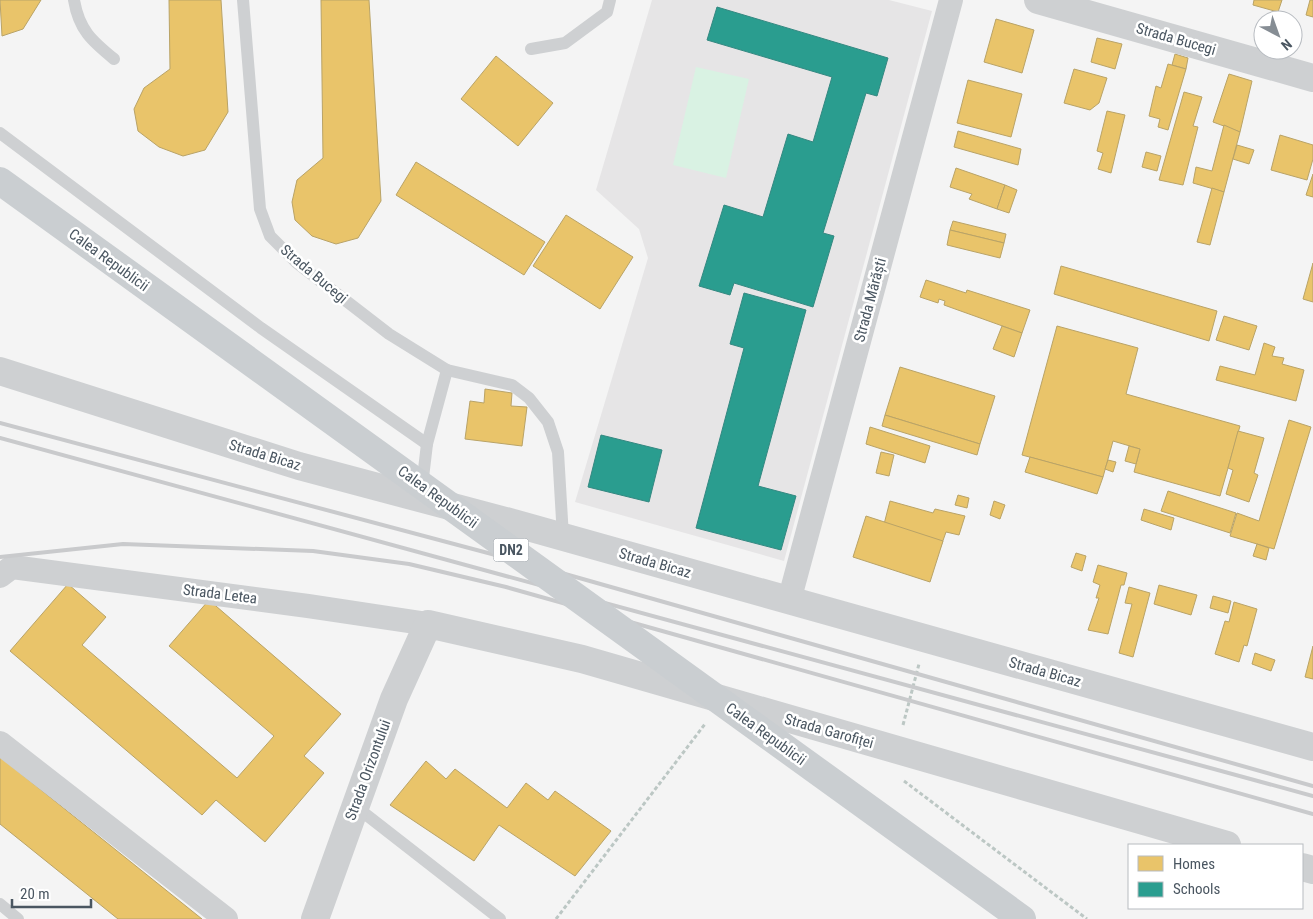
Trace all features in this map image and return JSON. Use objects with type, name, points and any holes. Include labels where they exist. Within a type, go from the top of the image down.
[{"type":"main road","name":"Calea Republicii","points":[[0,181],[1022,919]]},
{"type":"street","name":"Strada Mărăști","points":[[789,601],[951,0]]},
{"type":"street","name":"Strada Bucegi","points":[[1038,0],[1313,78]]},
{"type":"street","name":"Strada Bicaz","points":[[0,371],[300,466],[563,537],[1313,747]]},
{"type":"street","name":"Strada Letea","points":[[4,569],[308,606],[428,624]]},
{"type":"street","name":"Strada Garofiței","points":[[428,624],[582,659],[897,763],[1223,844]]},
{"type":"street","name":"Strada Orizontului","points":[[315,919],[394,699],[428,624]]},
{"type":"street","points":[[0,743],[226,919]]},
{"type":"lane","points":[[74,0],[77,19],[92,40],[114,59]]},
{"type":"lane","name":"Strada Bucegi","points":[[243,0],[260,209],[270,236],[297,263],[389,334],[447,370],[512,385],[529,398],[548,422],[558,452],[563,537]]},
{"type":"lane","points":[[531,49],[565,43],[607,12],[610,0]]},
{"type":"lane","points":[[0,133],[261,328],[427,444]]},
{"type":"lane","points":[[421,499],[427,444],[447,370]]},
{"type":"lane","points":[[355,806],[500,919]]},
{"type":"lane","points":[[0,904],[18,919]]},
{"type":"path","points":[[926,639],[897,763],[1087,919]]},
{"type":"path","points":[[556,919],[710,718]]},
{"type":"shaded area","points":[[652,0],[889,0],[932,11],[784,561],[575,502],[648,258],[639,229],[596,190]]},
{"type":"green space","points":[[696,67],[749,79],[726,178],[673,165]]},
{"type":"building: Homes","points":[[0,0],[41,0],[23,29],[2,36]]},
{"type":"building: Homes","points":[[169,0],[221,0],[228,112],[205,150],[183,156],[159,147],[138,131],[134,109],[144,88],[170,69]]},
{"type":"building: Homes","points":[[321,0],[369,0],[381,201],[358,238],[336,244],[312,236],[295,220],[292,202],[297,180],[323,158]]},
{"type":"building: Homes","points":[[1254,0],[1282,0],[1279,10],[1253,5]]},
{"type":"building: Homes","points":[[1310,0],[1313,0],[1313,17],[1306,15]]},
{"type":"building: Homes","points":[[996,19],[1034,30],[1022,73],[984,62]]},
{"type":"building: Homes","points":[[1097,38],[1122,44],[1115,69],[1091,62]]},
{"type":"building: Homes","points":[[1175,54],[1188,58],[1186,69],[1172,65]]},
{"type":"building: Homes","points":[[496,56],[553,103],[518,146],[461,99]]},
{"type":"building: Homes","points":[[1168,64],[1186,69],[1168,130],[1158,127],[1160,119],[1149,116],[1156,86],[1161,88]]},
{"type":"building: Homes","points":[[1074,69],[1107,78],[1099,103],[1090,110],[1064,103]]},
{"type":"building: Homes","points":[[1229,74],[1252,81],[1240,132],[1213,122]]},
{"type":"building: Homes","points":[[968,80],[1022,94],[1011,137],[957,123]]},
{"type":"building: Homes","points":[[1184,92],[1202,97],[1193,126],[1198,127],[1183,185],[1159,180]]},
{"type":"building: Homes","points":[[1107,111],[1125,115],[1111,173],[1098,169],[1103,153],[1097,151]]},
{"type":"building: Homes","points":[[1224,125],[1240,132],[1224,192],[1193,183],[1196,167],[1212,171]]},
{"type":"building: Homes","points":[[958,131],[1021,149],[1018,165],[954,147]]},
{"type":"building: Homes","points":[[1280,135],[1313,145],[1313,159],[1307,180],[1271,170]]},
{"type":"building: Homes","points":[[1237,145],[1254,150],[1249,164],[1233,159]]},
{"type":"building: Homes","points":[[1146,152],[1161,156],[1157,171],[1142,167]]},
{"type":"building: Homes","points":[[416,162],[545,242],[524,275],[396,195]]},
{"type":"building: Homes","points":[[956,168],[1005,185],[997,209],[969,199],[972,194],[950,187]]},
{"type":"building: Homes","points":[[1313,174],[1313,197],[1306,195]]},
{"type":"building: Homes","points":[[1005,185],[1017,190],[1009,213],[997,209]]},
{"type":"building: Homes","points":[[1212,188],[1224,192],[1210,245],[1197,242]]},
{"type":"building: Homes","points":[[566,215],[633,257],[600,309],[533,266]]},
{"type":"building: Homes","points":[[953,221],[1006,234],[1004,243],[950,230]]},
{"type":"building: Homes","points":[[950,230],[1004,243],[1000,258],[947,245]]},
{"type":"building: Homes","points":[[1313,263],[1313,302],[1303,299]]},
{"type":"building: Homes","points":[[1061,266],[1217,311],[1209,341],[1054,294]]},
{"type":"building: Homes","points":[[926,280],[966,293],[967,290],[1030,310],[1022,333],[944,305],[945,301],[939,299],[938,303],[920,297]]},
{"type":"building: Homes","points":[[1224,316],[1257,326],[1249,350],[1216,340]]},
{"type":"building: Homes","points":[[1002,326],[1022,333],[1014,357],[993,349]]},
{"type":"building: Homes","points":[[1057,326],[1138,348],[1126,394],[1240,426],[1220,496],[1134,472],[1140,449],[1113,441],[1103,477],[1022,455]]},
{"type":"building: Homes","points":[[1264,343],[1275,347],[1272,356],[1284,358],[1282,364],[1304,370],[1296,401],[1216,380],[1220,366],[1255,375]]},
{"type":"building: Homes","points":[[900,367],[995,396],[980,444],[885,415]]},
{"type":"building: Homes","points":[[485,389],[512,393],[511,406],[527,407],[522,446],[465,439],[470,401],[484,403]]},
{"type":"building: Homes","points":[[885,415],[980,444],[977,455],[882,426]]},
{"type":"building: Homes","points":[[1289,420],[1311,427],[1274,549],[1230,536],[1237,513],[1259,521]]},
{"type":"building: Homes","points":[[870,427],[930,446],[925,463],[866,444]]},
{"type":"building: Homes","points":[[1238,431],[1264,438],[1254,473],[1258,475],[1249,502],[1226,494],[1233,470],[1228,468]]},
{"type":"building: Homes","points":[[1129,446],[1140,449],[1136,464],[1125,461]]},
{"type":"building: Homes","points":[[881,452],[894,455],[889,476],[876,473]]},
{"type":"building: Homes","points":[[1030,457],[1103,477],[1097,494],[1025,472]]},
{"type":"building: Homes","points":[[1108,460],[1116,462],[1113,472],[1105,469]]},
{"type":"building: Homes","points":[[1168,491],[1236,513],[1230,533],[1161,511]]},
{"type":"building: Homes","points":[[958,495],[969,498],[967,508],[955,505]]},
{"type":"building: Homes","points":[[890,501],[933,513],[935,509],[965,516],[959,535],[946,532],[940,549],[882,532]]},
{"type":"building: Homes","points":[[994,501],[1005,505],[1000,519],[990,515]]},
{"type":"building: Homes","points":[[1144,509],[1174,518],[1171,530],[1141,520]]},
{"type":"building: Homes","points":[[866,516],[943,541],[930,582],[853,557]]},
{"type":"building: Homes","points":[[1257,544],[1269,548],[1266,560],[1253,556]]},
{"type":"building: Homes","points":[[1076,553],[1086,556],[1082,571],[1071,567]]},
{"type":"building: Homes","points":[[1098,565],[1127,573],[1124,585],[1121,585],[1108,634],[1088,630],[1099,598],[1096,598],[1100,585],[1093,582]]},
{"type":"building: Homes","points":[[68,584],[106,617],[82,645],[237,778],[274,736],[169,646],[209,600],[341,714],[304,756],[324,773],[265,842],[216,800],[202,815],[10,651]]},
{"type":"building: Homes","points":[[1159,585],[1197,595],[1191,615],[1154,604]]},
{"type":"building: Homes","points":[[1129,587],[1150,593],[1133,657],[1119,653],[1132,604],[1125,603]]},
{"type":"building: Homes","points":[[1213,596],[1231,601],[1228,613],[1210,608]]},
{"type":"building: Homes","points":[[1234,602],[1257,609],[1247,646],[1244,645],[1239,662],[1215,654],[1225,621],[1229,622]]},
{"type":"building: Homes","points":[[1313,646],[1313,679],[1305,677]]},
{"type":"building: Homes","points":[[1255,653],[1275,660],[1271,671],[1252,664]]},
{"type":"building: Homes","points":[[0,757],[202,919],[118,919],[0,824]]},
{"type":"building: Homes","points":[[426,761],[446,779],[455,769],[507,808],[526,783],[548,800],[555,791],[611,831],[575,876],[499,825],[474,861],[390,805]]},
{"type":"building: Schools","points":[[717,7],[888,58],[877,96],[866,93],[823,233],[834,236],[813,307],[734,283],[730,295],[699,286],[724,205],[763,217],[788,134],[813,142],[832,77],[707,40]]},
{"type":"building: Schools","points":[[744,293],[806,310],[758,486],[796,496],[781,550],[696,528],[744,348],[730,344]]},
{"type":"building: Schools","points":[[601,435],[662,450],[649,502],[588,487]]},
{"type":"railway","points":[[0,423],[544,568],[1313,786]]},
{"type":"railway","points":[[0,438],[1313,796]]},
{"type":"railway","points":[[0,557],[123,544],[313,551],[409,564],[506,587],[1313,814]]}]
